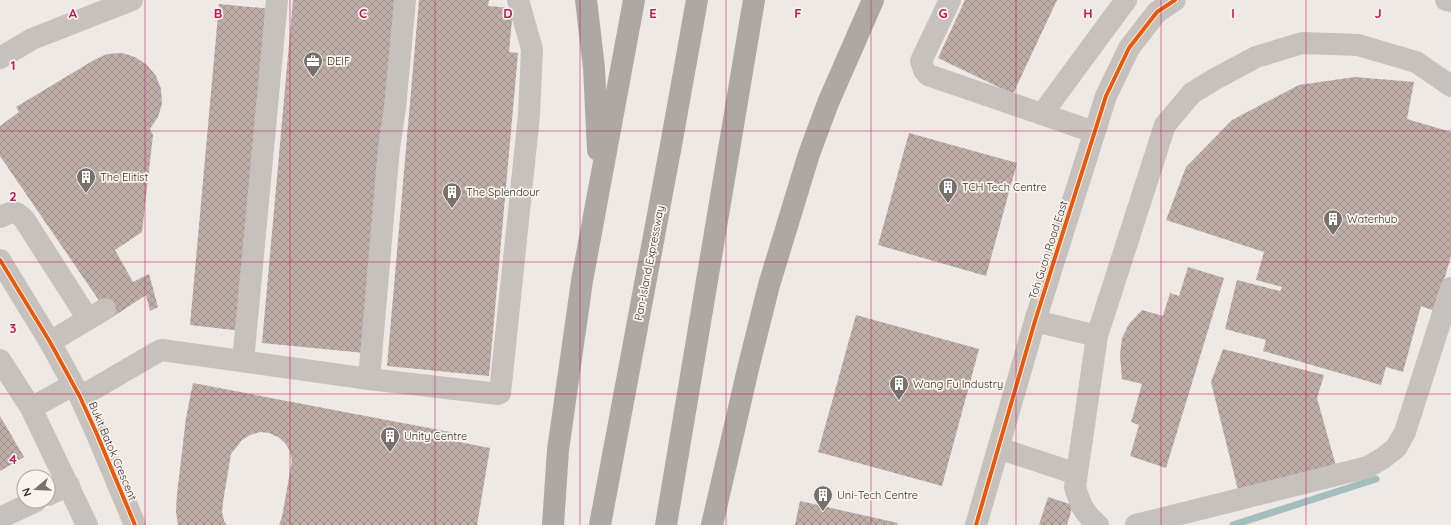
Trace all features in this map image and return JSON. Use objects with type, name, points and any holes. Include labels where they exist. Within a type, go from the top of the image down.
[{"type":"highway","points":[[586,0],[594,68],[600,183]]},
{"type":"highway","points":[[553,525],[559,442],[582,281],[634,0]]},
{"type":"highway","name":"Pan-Island Expressway","points":[[600,525],[697,0]]},
{"type":"highway","points":[[666,525],[754,0]]},
{"type":"highway","points":[[712,525],[767,293],[800,185],[828,102],[873,0]]},
{"type":"street","points":[[0,58],[32,39],[132,0]]},
{"type":"street","points":[[243,360],[277,0]]},
{"type":"street","points":[[369,379],[405,0]]},
{"type":"street","points":[[31,408],[76,391],[161,350],[243,360],[369,379],[498,394],[500,393],[529,115],[532,49],[518,0]]},
{"type":"street","points":[[950,0],[921,61],[924,70],[928,75],[1094,132]]},
{"type":"street","points":[[1042,114],[1126,0]]},
{"type":"street","name":"Toh Guan Road East","points":[[976,525],[1035,321],[1106,96],[1129,48],[1157,12],[1175,0]]},
{"type":"street","points":[[1446,0],[1451,2]]},
{"type":"street","points":[[1098,525],[1086,516],[1075,487],[1098,336],[1165,125],[1192,93],[1215,79],[1256,57],[1302,43],[1358,45],[1416,62],[1451,86]]},
{"type":"street","points":[[0,217],[14,212],[19,213],[96,314],[50,342]]},
{"type":"street","name":"Bukit Batok Crescent","points":[[0,260],[50,342],[76,391],[96,432],[135,525]]},
{"type":"street","points":[[1136,525],[1368,467],[1384,458],[1396,448],[1405,432],[1451,288]]},
{"type":"street","points":[[1035,321],[1098,336]]},
{"type":"street","points":[[0,360],[31,408],[87,525]]},
{"type":"street","points":[[998,448],[1077,474]]},
{"type":"street","points":[[56,491],[69,485]]},
{"type":"street","points":[[0,518],[19,509]]},
{"type":"building","points":[[293,0],[397,0],[365,353],[262,343]]},
{"type":"building","name":"The Splendour","points":[[419,0],[489,0],[488,6],[513,8],[509,52],[518,53],[489,376],[387,366]]},
{"type":"building","points":[[965,0],[1057,0],[1013,94],[938,58]]},
{"type":"building","points":[[219,4],[272,9],[242,331],[190,325]]},
{"type":"building","name":"The Elitist","points":[[122,53],[135,57],[147,65],[156,76],[161,89],[162,104],[158,117],[150,129],[153,135],[142,232],[115,250],[133,282],[149,274],[158,307],[150,311],[146,295],[111,318],[0,156],[0,126],[19,112],[16,107],[94,60],[107,54]]},
{"type":"building","name":"Waterhub","points":[[1355,77],[1414,82],[1407,119],[1451,132],[1451,256],[1435,311],[1421,306],[1403,372],[1386,367],[1381,385],[1263,351],[1266,340],[1225,329],[1237,280],[1280,291],[1282,287],[1256,280],[1264,252],[1166,220],[1186,167],[1232,120],[1299,85]]},
{"type":"building","name":"TCH Tech Centre","points":[[909,133],[1017,163],[986,276],[878,245]]},
{"type":"building","points":[[1188,267],[1224,278],[1166,468],[1130,456],[1139,425],[1131,422],[1142,384],[1122,379],[1120,355],[1122,338],[1129,324],[1142,310],[1163,316],[1170,293],[1179,296]]},
{"type":"building","name":"Wang Fu Industry","points":[[856,315],[979,349],[942,486],[818,452]]},
{"type":"building","points":[[1223,349],[1324,375],[1317,398],[1336,466],[1238,490],[1211,382]]},
{"type":"building","name":"Unity Centre","points":[[193,383],[455,433],[454,441],[490,448],[477,525],[279,525],[282,517],[292,461],[290,451],[285,443],[278,437],[269,433],[260,432],[250,435],[242,440],[231,454],[222,512],[224,521],[227,525],[178,525],[176,511],[177,494],[186,418]]},
{"type":"building","points":[[0,416],[24,457],[0,471]]},
{"type":"building","points":[[1048,497],[1073,505],[1067,525],[1039,525]]},
{"type":"building","name":"Uni-Tech Centre","points":[[800,501],[898,523],[897,525],[795,525]]},
{"type":"waterway","points":[[1233,525],[1376,479]]},
{"type":"cycle path","points":[[976,525],[1035,321],[1106,96],[1129,48],[1157,12],[1175,0]]},
{"type":"cycle path","points":[[0,260],[50,342],[80,397],[135,525]]},
{"type":"place","name":"DEIF","points":[[313,78]]},
{"type":"place","name":"The Elitist","points":[[86,194]]},
{"type":"place","name":"TCH Tech Centre","points":[[948,204]]},
{"type":"place","name":"The Splendour","points":[[452,209]]},
{"type":"place","name":"Waterhub","points":[[1333,236]]},
{"type":"place","name":"Wang Fu Industry","points":[[899,401]]},
{"type":"place","name":"Unity Centre","points":[[390,453]]},
{"type":"place","name":"Uni-Tech Centre","points":[[823,512]]}]
